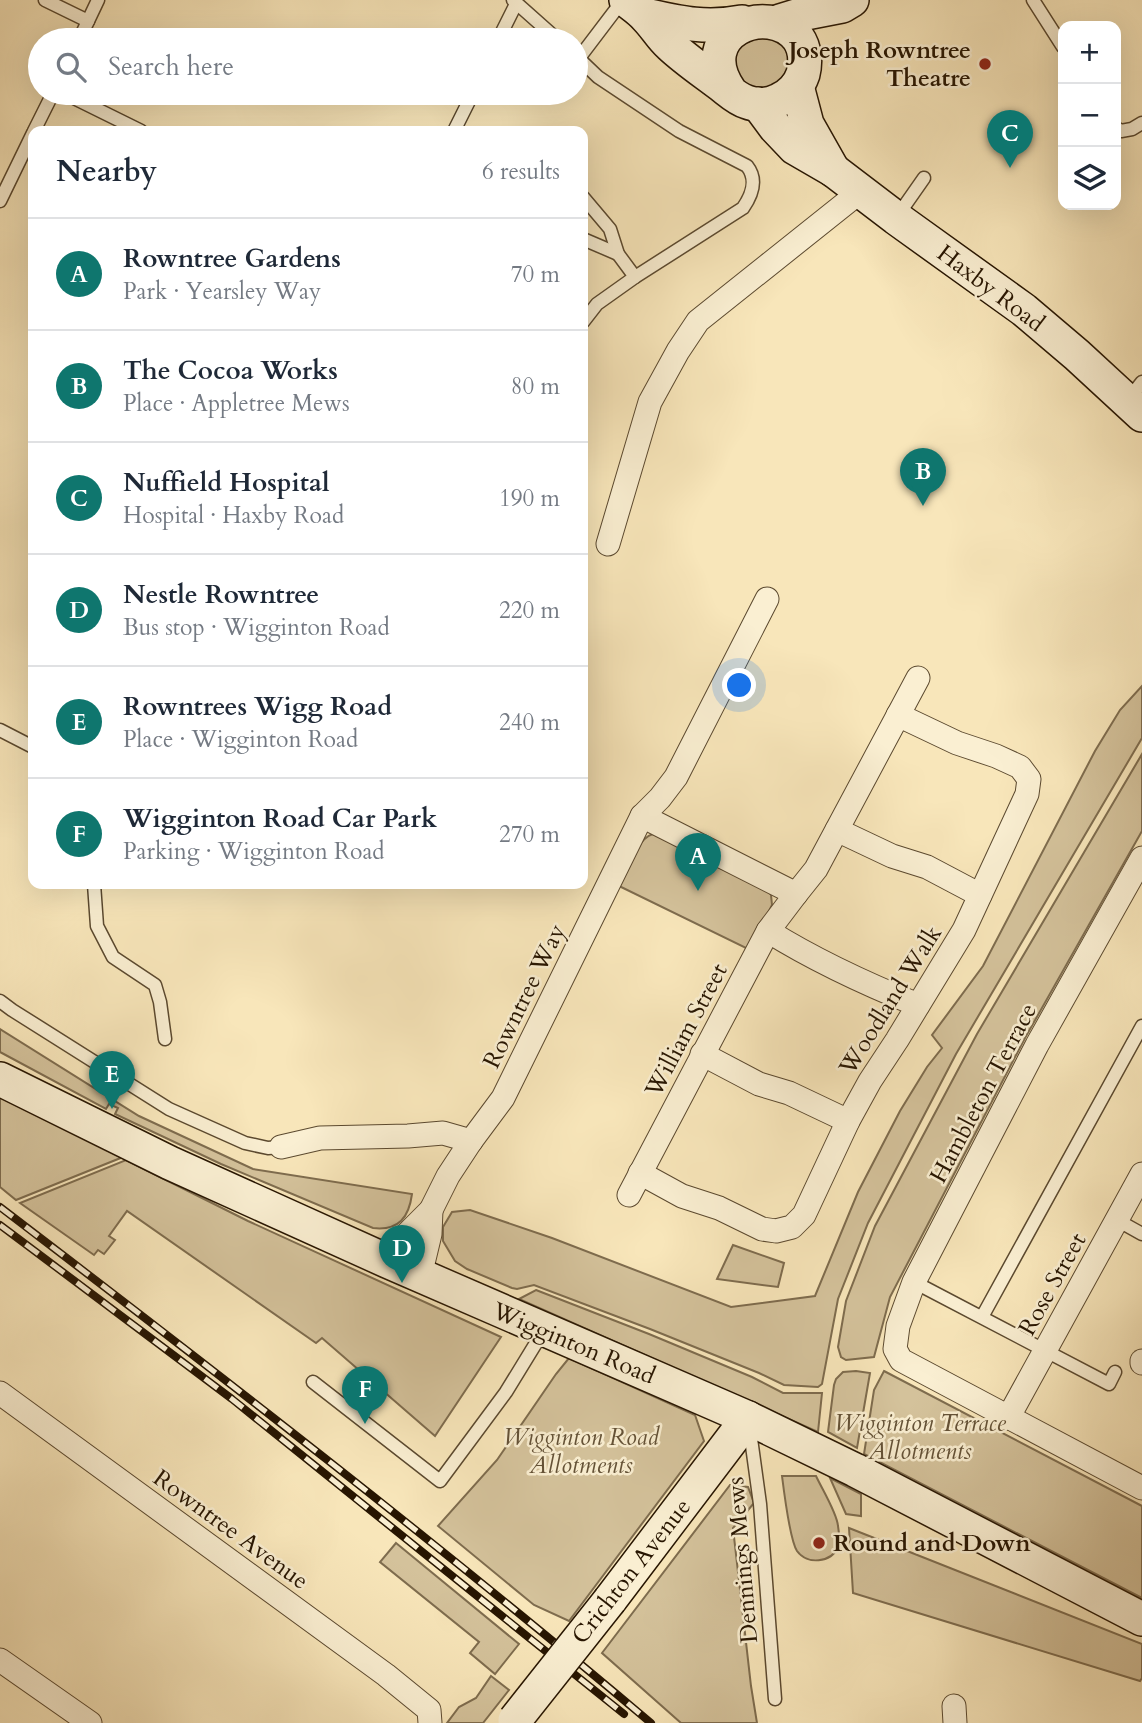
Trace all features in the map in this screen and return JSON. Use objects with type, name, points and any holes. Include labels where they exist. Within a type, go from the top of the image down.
[{"type":"street","points":[[780,21],[847,3]]},
{"type":"street","points":[[804,51],[847,3]]},
{"type":"street","points":[[631,5],[692,25],[724,26],[754,18],[780,21],[799,39],[805,63],[797,86],[786,97],[773,103],[744,98],[722,80],[718,67],[723,40],[742,22]]},
{"type":"street","name":"Haxby Road","points":[[631,5],[668,44],[744,98],[795,148],[833,170],[1024,310],[1077,355],[1137,400]]},
{"type":"street","name":"Haxby Road","points":[[797,86],[807,124],[833,170]]},
{"type":"street","points":[[608,544],[650,402],[698,321],[861,191]]},
{"type":"street","name":"Rowntree Way","points":[[387,1261],[403,1238],[431,1210],[448,1176],[503,1098],[642,816],[676,776],[767,599]]},
{"type":"street","name":"William Street","points":[[629,1195],[768,931],[816,869],[918,678]]},
{"type":"street","name":"Woodland Walk","points":[[640,1173],[682,1196],[719,1208],[762,1229],[776,1231],[792,1227],[804,1214],[870,1081],[964,930],[1027,794],[1029,779],[1020,766],[996,755],[957,743],[898,715]]},
{"type":"street","points":[[642,816],[796,894]]},
{"type":"street","points":[[837,830],[892,856],[927,867],[980,895]]},
{"type":"street","name":"Hambleton Terrace","points":[[1008,1418],[901,1360],[895,1349],[898,1326],[914,1282],[1037,1045],[1142,858]]},
{"type":"street","points":[[768,931],[815,958],[918,1006]]},
{"type":"street","points":[[702,1054],[759,1083],[848,1121]]},
{"type":"street","name":"Wigginton Road","points":[[0,1079],[170,1163],[420,1276],[778,1432],[1142,1619]]},
{"type":"street","points":[[281,1147],[320,1138],[443,1133],[471,1141]]},
{"type":"street","name":"Rose Street","points":[[1008,1418],[1142,1174]]},
{"type":"street","name":"Rowntree Way","points":[[420,1276],[430,1234],[431,1210]]},
{"type":"street","name":"Rowntree Avenue","points":[[0,1393],[386,1675],[430,1717]]},
{"type":"street","name":"Crichton Avenue","points":[[514,1721],[748,1418]]},
{"type":"street","points":[[1008,1418],[1139,1480]]},
{"type":"street","points":[[0,1660],[90,1723]]},
{"type":"lane","points":[[46,0],[88,21]]},
{"type":"lane","points":[[85,28],[99,0]]},
{"type":"lane","points":[[1033,0],[1058,39]]},
{"type":"lane","points":[[503,28],[514,2],[544,28]]},
{"type":"lane","points":[[588,46],[631,5]]},
{"type":"lane","points":[[588,67],[679,131],[747,166],[752,174],[753,191],[743,208],[635,277],[597,304],[588,316]]},
{"type":"lane","points":[[37,126],[47,105]]},
{"type":"lane","points":[[88,105],[131,126]]},
{"type":"lane","points":[[456,126],[467,105]]},
{"type":"lane","points":[[1121,131],[1132,130],[1142,123]]},
{"type":"lane","points":[[0,201],[28,144]]},
{"type":"lane","points":[[896,218],[924,178]]},
{"type":"lane","points":[[588,203],[610,229],[618,254],[635,277]]},
{"type":"lane","points":[[588,241],[618,254]]},
{"type":"lane","points":[[0,730],[28,744]]},
{"type":"lane","points":[[94,889],[97,926],[113,957],[155,985],[165,1039]]},
{"type":"lane","points":[[0,1001],[169,1109],[245,1143],[268,1148],[281,1147]]},
{"type":"lane","points":[[982,1317],[1142,1026]]},
{"type":"lane","points":[[1117,1220],[1142,1234]]},
{"type":"lane","points":[[914,1282],[1109,1384],[1115,1372]]},
{"type":"lane","points":[[313,1382],[440,1481],[506,1392],[544,1330]]},
{"type":"lane","name":"Dennings Mews","points":[[748,1418],[760,1504],[775,1699]]},
{"type":"green space","points":[[769,32],[791,52],[787,81],[761,93],[736,77],[735,48]]},
{"type":"green space","points":[[1142,686],[1142,738],[956,1054],[868,1223],[838,1299],[822,1384],[818,1387],[784,1385],[650,1329],[534,1285],[512,1288],[455,1261],[443,1241],[443,1227],[452,1212],[470,1210],[552,1238],[731,1307],[815,1296],[858,1192],[900,1111],[942,1048],[932,1035],[983,966],[1095,751],[1120,710]]},
{"type":"green space","points":[[1142,754],[1142,831],[1025,1038],[890,1297],[874,1357],[846,1360],[841,1357],[838,1347],[846,1301],[875,1226],[977,1034]]},
{"type":"green space","points":[[653,834],[765,887],[771,895],[772,905],[750,950],[619,886],[637,848]]},
{"type":"green space","points":[[0,1029],[139,1116],[253,1169],[412,1194],[405,1216],[396,1225],[373,1228],[221,1164],[115,1114],[118,1108],[109,1104],[106,1109],[0,1052]]},
{"type":"green space","points":[[0,1086],[128,1155],[16,1200],[0,1187]]},
{"type":"green space","points":[[126,1160],[248,1221],[501,1337],[435,1436],[322,1338],[316,1343],[127,1211],[109,1236],[115,1240],[104,1254],[98,1250],[94,1255],[20,1203]]},
{"type":"green space","points":[[733,1245],[784,1263],[778,1287],[717,1279]]},
{"type":"green space","points":[[536,1290],[649,1334],[752,1377],[783,1393],[822,1393],[818,1432],[519,1299]]},
{"type":"green space","name":"Wigginton Road Allotments","points":[[569,1358],[695,1415],[704,1441],[569,1621],[534,1605],[438,1526],[497,1460]]},
{"type":"green space","name":"Wigginton Terrace Allotments","points":[[884,1371],[1142,1506],[1142,1598],[864,1454],[874,1390]]},
{"type":"green space","points":[[843,1372],[870,1373],[857,1448],[828,1432],[836,1379]]},
{"type":"green space","points":[[782,1476],[816,1476],[838,1526],[838,1547],[825,1559],[807,1559],[797,1551],[790,1527]]},
{"type":"green space","points":[[830,1478],[861,1494],[861,1516],[846,1514]]},
{"type":"green space","points":[[730,1485],[748,1487],[754,1503],[733,1528],[757,1723],[681,1723],[602,1653]]},
{"type":"green space","name":"Wigginton Terrace Allotments","points":[[849,1528],[1142,1644],[1142,1678],[1140,1681],[853,1593]]},
{"type":"green space","points":[[396,1543],[519,1644],[495,1674],[470,1653],[479,1642],[380,1562]]},
{"type":"green space","points":[[491,1676],[509,1690],[483,1723],[447,1723],[459,1707],[476,1698]]},
{"type":"railway","points":[[0,1207],[165,1333],[491,1590],[651,1723]]},
{"type":"railway","points":[[0,1225],[232,1399],[624,1714]]},
{"type":"place","name":"Joseph Rowntree Theatre","points":[[985,64]]},
{"type":"place","name":"Nuffield Hospital","points":[[1010,168]]},
{"type":"place","name":"The Cocoa Works","points":[[923,506]]},
{"type":"place","name":"Rowntree Gardens","points":[[698,891]]},
{"type":"place","name":"Rowntrees Wigg Road","points":[[112,1109]]},
{"type":"place","name":"Nestle Rowntree","points":[[402,1283]]},
{"type":"place","name":"Wigginton Road Car Park","points":[[365,1424]]},
{"type":"place","name":"Round and Down","points":[[819,1543]]}]
